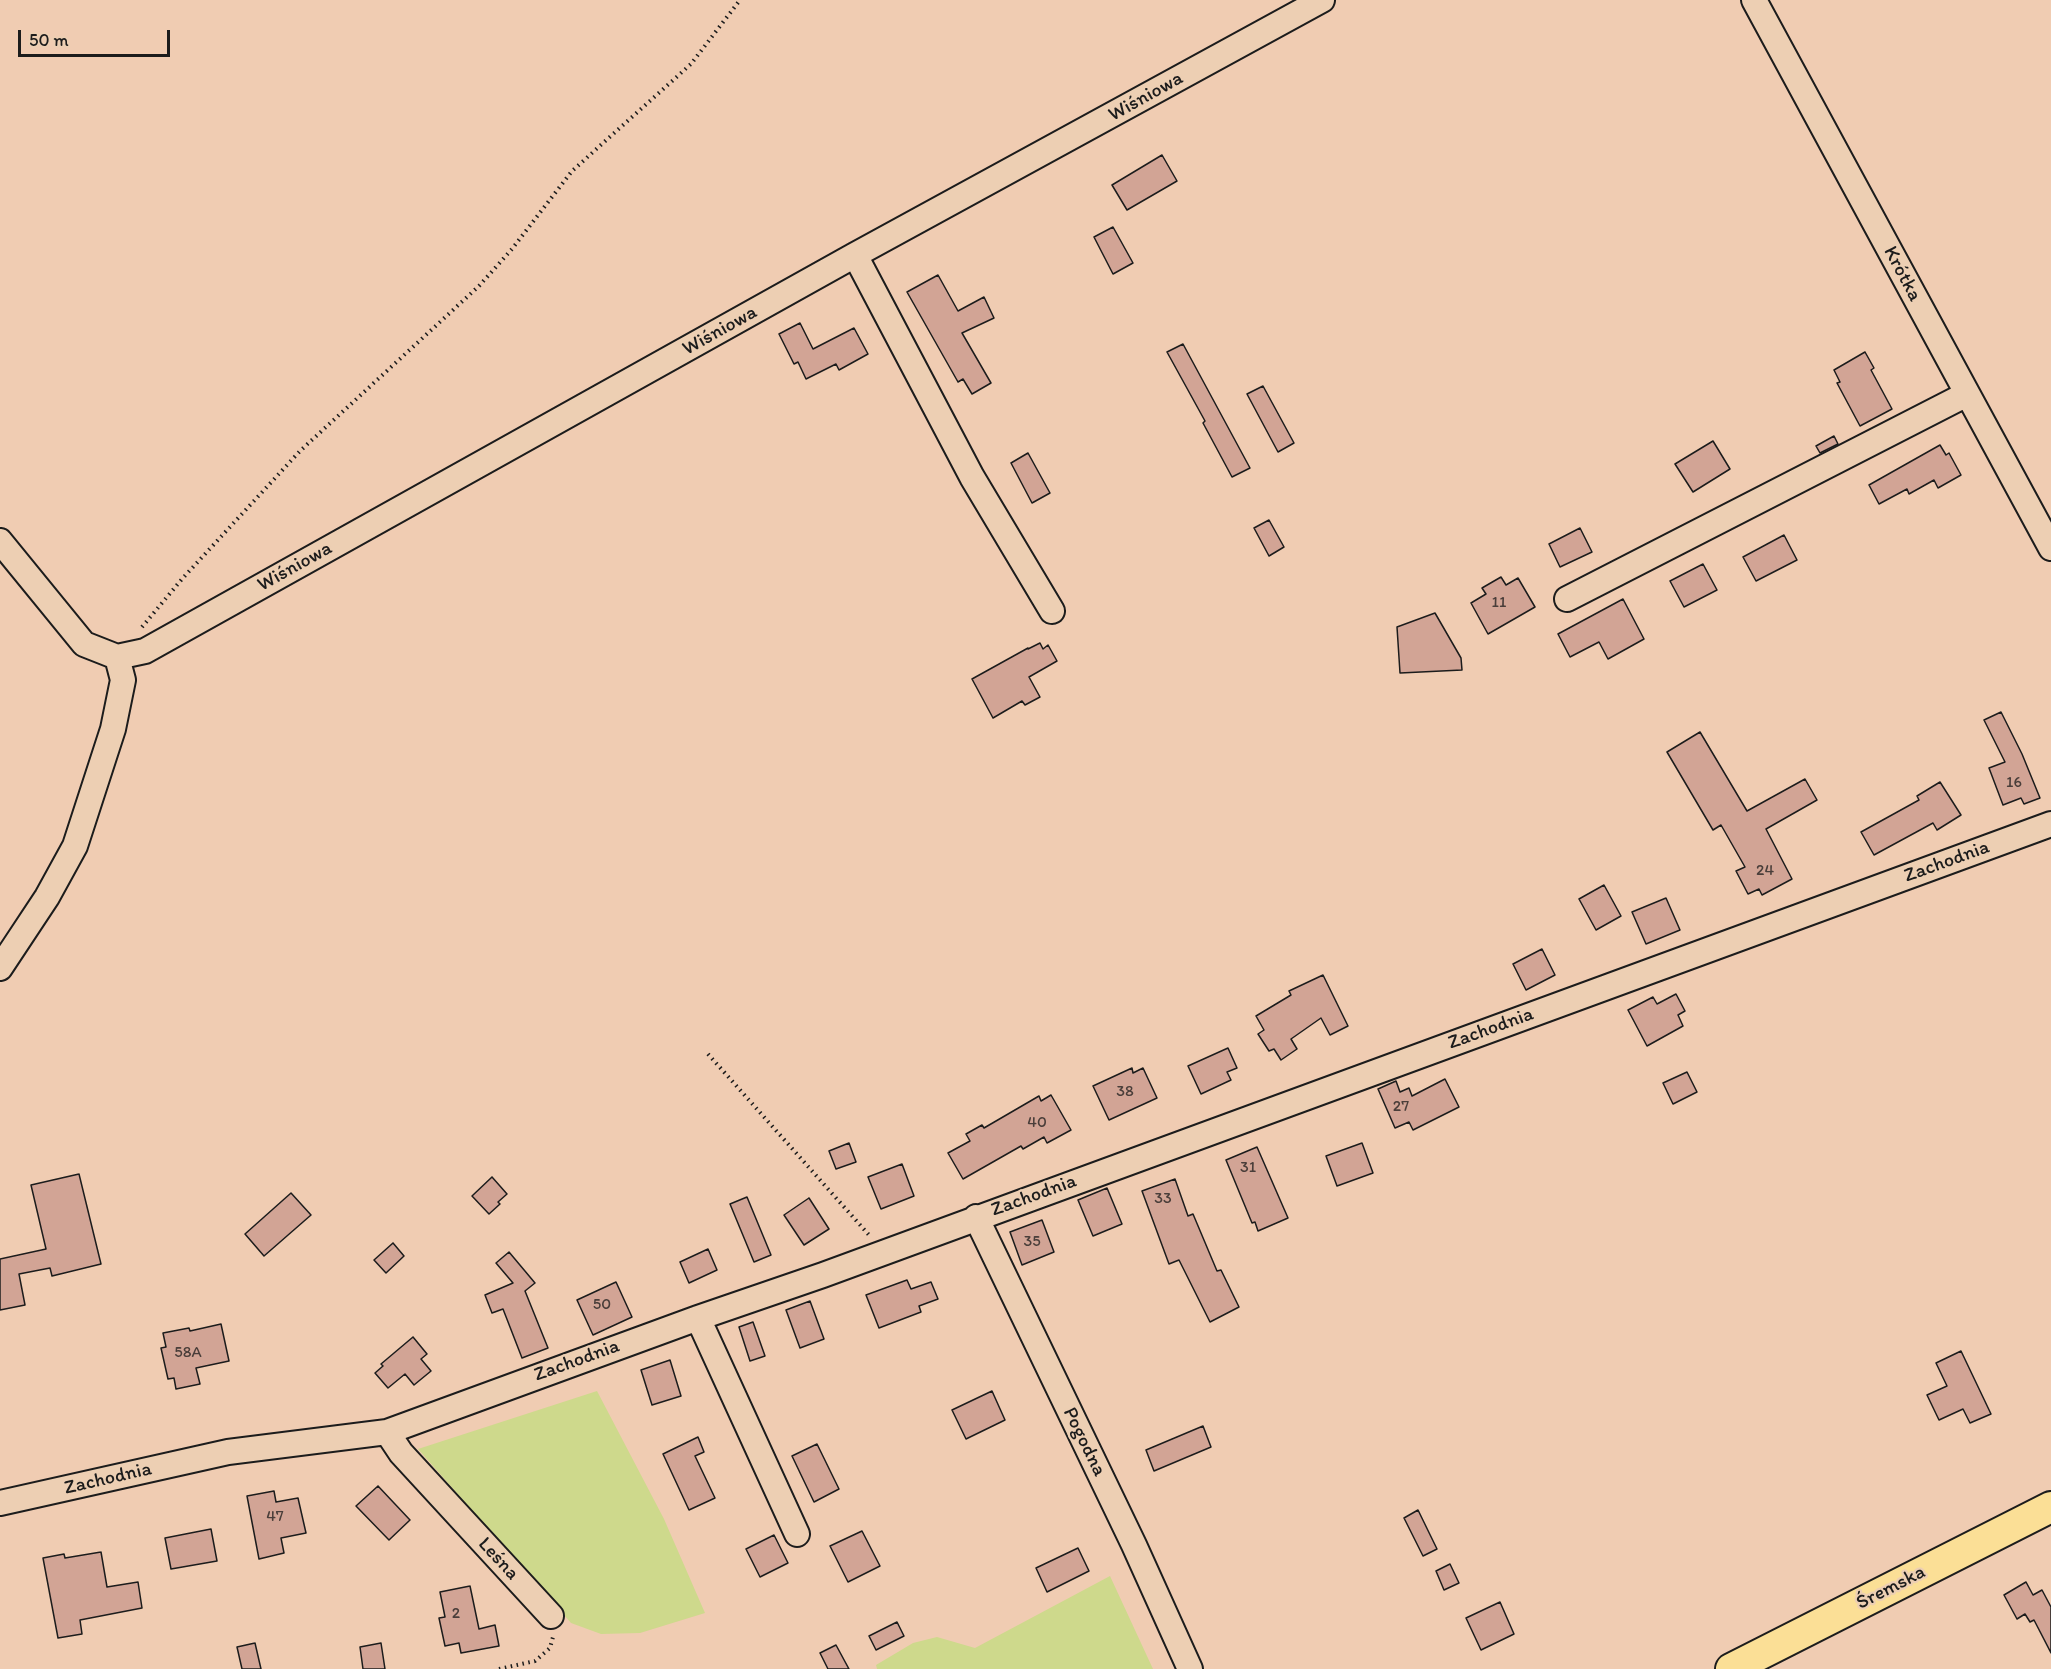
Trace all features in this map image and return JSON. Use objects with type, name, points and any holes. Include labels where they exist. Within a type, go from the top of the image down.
[{"type":"main road","name":"Śremska","points":[[1731,1669],[2051,1507]]},
{"type":"street","name":"Wiśniowa","points":[[117,657],[145,651],[855,255],[1322,0]]},
{"type":"street","name":"Krótka","points":[[1754,0],[2051,548]]},
{"type":"street","points":[[855,255],[972,477],[1052,611]]},
{"type":"street","points":[[1568,599],[1967,394]]},
{"type":"street","points":[[0,541],[84,644],[117,657],[123,680],[113,729],[75,846],[47,897],[0,968]]},
{"type":"street","name":"Zachodnia","points":[[0,1503],[228,1452],[387,1432],[698,1318],[823,1275],[2051,824]]},
{"type":"street","name":"Pogodna","points":[[976,1217],[1134,1545],[1190,1669]]},
{"type":"street","points":[[698,1318],[797,1534]]},
{"type":"street","name":"Leśna","points":[[387,1432],[401,1454],[551,1616]]},
{"type":"path","points":[[117,657],[182,579],[300,451],[479,286],[512,249],[572,171],[691,64],[740,0]]},
{"type":"path","points":[[708,1054],[884,1251]]},
{"type":"path","points":[[499,1669],[535,1661],[550,1648],[555,1629],[551,1616]]},
{"type":"green space","points":[[597,1391],[664,1519],[705,1613],[640,1633],[601,1634],[571,1623],[418,1449]]},
{"type":"green space","points":[[1110,1576],[1153,1669],[877,1669],[876,1665],[913,1643],[937,1637],[975,1648]]},
{"type":"building","points":[[1162,155],[1177,181],[1127,210],[1112,185]]},
{"type":"building","points":[[1113,227],[1133,263],[1113,274],[1094,237]]},
{"type":"building","points":[[938,275],[958,311],[984,297],[994,318],[962,333],[991,383],[972,394],[963,379],[958,382],[907,292]]},
{"type":"building","points":[[800,323],[813,349],[854,328],[868,354],[839,370],[836,364],[806,379],[798,362],[794,364],[779,334]]},
{"type":"building","points":[[1183,344],[1250,468],[1232,477],[1203,423],[1205,421],[1167,352]]},
{"type":"building","points":[[1865,352],[1874,368],[1871,370],[1892,409],[1860,426],[1837,383],[1840,382],[1834,370]]},
{"type":"building","points":[[1263,386],[1294,443],[1278,452],[1247,394]]},
{"type":"building","points":[[1834,436],[1838,444],[1820,453],[1816,446]]},
{"type":"building","points":[[1713,441],[1730,469],[1693,492],[1675,464]]},
{"type":"building","points":[[1940,445],[1946,455],[1949,453],[1961,475],[1938,488],[1934,480],[1909,494],[1907,489],[1879,504],[1869,485]]},
{"type":"building","points":[[1028,453],[1050,493],[1032,503],[1011,463]]},
{"type":"building","points":[[1269,520],[1284,547],[1269,556],[1254,528]]},
{"type":"building","points":[[1580,528],[1592,552],[1560,567],[1549,544]]},
{"type":"building","points":[[1784,535],[1797,560],[1756,581],[1743,557]]},
{"type":"building","points":[[1703,564],[1717,590],[1684,607],[1670,581]]},
{"type":"building","points":[[1501,577],[1506,585],[1518,578],[1535,607],[1488,634],[1471,603],[1486,594],[1482,588]]},
{"type":"building","points":[[1623,599],[1644,639],[1608,659],[1599,642],[1570,657],[1558,634]]},
{"type":"building","points":[[1435,613],[1461,658],[1462,670],[1400,673],[1397,627]]},
{"type":"building","points":[[1040,643],[1043,649],[1048,645],[1057,661],[1029,677],[1040,697],[1025,705],[1022,701],[993,718],[972,679]]},
{"type":"building","points":[[2001,712],[2040,798],[2024,804],[2021,798],[2003,805],[1989,768],[2005,762],[1984,720]]},
{"type":"building","points":[[1700,732],[1747,811],[1805,779],[1817,800],[1766,829],[1792,879],[1762,895],[1759,889],[1748,894],[1736,871],[1745,867],[1721,825],[1713,830],[1667,752]]},
{"type":"building","points":[[1940,782],[1961,815],[1937,830],[1933,823],[1874,855],[1861,832],[1919,800],[1917,796]]},
{"type":"building","points":[[1604,885],[1621,916],[1596,930],[1579,899]]},
{"type":"building","points":[[1666,898],[1680,930],[1646,944],[1632,912]]},
{"type":"building","points":[[1542,949],[1555,975],[1526,990],[1513,964]]},
{"type":"building","points":[[1323,975],[1348,1026],[1330,1035],[1321,1018],[1291,1039],[1297,1049],[1281,1060],[1274,1049],[1269,1051],[1258,1034],[1264,1030],[1256,1016],[1291,995],[1289,991]]},
{"type":"building","points":[[1676,994],[1685,1011],[1678,1015],[1683,1026],[1647,1046],[1628,1010],[1653,997],[1657,1004]]},
{"type":"building","points":[[1228,1048],[1237,1068],[1227,1072],[1231,1080],[1201,1094],[1188,1066]]},
{"type":"building","points":[[1132,1068],[1133,1073],[1143,1068],[1157,1098],[1109,1120],[1093,1086]]},
{"type":"building","points":[[1687,1072],[1697,1092],[1673,1104],[1663,1083]]},
{"type":"building","points":[[1445,1079],[1459,1107],[1413,1130],[1409,1122],[1395,1128],[1378,1089],[1396,1081],[1400,1092],[1409,1088],[1412,1096]]},
{"type":"building","points":[[1051,1095],[1071,1130],[1047,1143],[1044,1137],[1023,1149],[1021,1146],[963,1179],[948,1153],[970,1141],[966,1134],[982,1125],[984,1128],[1039,1096],[1041,1101]]},
{"type":"building","points":[[849,1143],[856,1162],[836,1169],[829,1151]]},
{"type":"building","points":[[1362,1143],[1373,1173],[1337,1186],[1326,1156]]},
{"type":"building","points":[[1257,1147],[1288,1218],[1258,1231],[1255,1222],[1252,1223],[1226,1160]]},
{"type":"building","points":[[902,1164],[914,1196],[881,1209],[868,1177]]},
{"type":"building","points":[[79,1174],[101,1264],[52,1276],[50,1268],[19,1274],[25,1305],[0,1310],[0,1259],[46,1249],[31,1185]]},
{"type":"building","points":[[492,1177],[507,1194],[489,1214],[472,1196]]},
{"type":"building","points":[[1175,1179],[1188,1216],[1193,1214],[1217,1271],[1221,1270],[1239,1307],[1210,1322],[1179,1260],[1169,1264],[1142,1191]]},
{"type":"building","points":[[1107,1188],[1122,1224],[1093,1236],[1078,1200]]},
{"type":"building","points":[[291,1193],[311,1215],[264,1256],[245,1234]]},
{"type":"building","points":[[747,1197],[771,1255],[754,1262],[730,1204]]},
{"type":"building","points":[[809,1198],[829,1229],[804,1245],[784,1215]]},
{"type":"building","points":[[1042,1220],[1054,1252],[1022,1265],[1010,1232]]},
{"type":"building","points":[[393,1243],[404,1256],[386,1273],[374,1260]]},
{"type":"building","points":[[708,1249],[717,1270],[689,1283],[680,1262]]},
{"type":"building","points":[[509,1252],[535,1283],[525,1291],[548,1348],[522,1358],[503,1309],[492,1313],[485,1295],[513,1283],[496,1263]]},
{"type":"building","points":[[907,1280],[911,1289],[931,1282],[938,1299],[919,1306],[921,1312],[879,1328],[866,1295]]},
{"type":"building","points":[[616,1282],[632,1317],[593,1335],[577,1300]]},
{"type":"building","points":[[810,1301],[824,1339],[800,1348],[786,1310]]},
{"type":"building","points":[[753,1322],[765,1356],[750,1361],[739,1327]]},
{"type":"building","points":[[221,1324],[229,1361],[196,1368],[200,1384],[176,1389],[174,1378],[168,1379],[161,1348],[166,1347],[163,1333],[189,1328],[190,1331]]},
{"type":"building","points":[[413,1337],[427,1354],[421,1359],[431,1371],[414,1385],[405,1374],[388,1388],[375,1373],[383,1366],[381,1364]]},
{"type":"building","points":[[1961,1351],[1991,1414],[1970,1423],[1963,1409],[1939,1420],[1927,1395],[1947,1386],[1936,1363]]},
{"type":"building","points":[[670,1360],[681,1396],[652,1405],[641,1370]]},
{"type":"building","points":[[992,1391],[1005,1420],[966,1439],[952,1410]]},
{"type":"building","points":[[1203,1426],[1211,1447],[1154,1471],[1146,1450]]},
{"type":"building","points":[[698,1437],[704,1452],[695,1456],[715,1498],[689,1510],[663,1454]]},
{"type":"building","points":[[817,1444],[839,1489],[814,1502],[792,1456]]},
{"type":"building","points":[[378,1486],[410,1520],[389,1540],[356,1506]]},
{"type":"building","points":[[274,1491],[276,1502],[298,1498],[306,1533],[281,1538],[284,1553],[259,1559],[247,1496]]},
{"type":"building","points":[[1418,1510],[1437,1549],[1423,1556],[1404,1518]]},
{"type":"building","points":[[211,1529],[217,1561],[171,1569],[165,1538]]},
{"type":"building","points":[[862,1531],[880,1566],[848,1582],[830,1546]]},
{"type":"building","points":[[774,1535],[788,1563],[760,1577],[746,1549]]},
{"type":"building","points":[[1078,1548],[1089,1571],[1047,1592],[1036,1568]]},
{"type":"building","points":[[101,1552],[107,1587],[138,1582],[142,1608],[80,1620],[82,1634],[58,1638],[43,1558],[64,1554],[65,1558]]},
{"type":"building","points":[[1450,1564],[1459,1583],[1444,1590],[1436,1571]]},
{"type":"building","points":[[2026,1582],[2033,1595],[2042,1590],[2051,1607],[2051,1653],[2034,1620],[2030,1622],[2025,1614],[2017,1619],[2004,1595]]},
{"type":"building","points":[[470,1586],[479,1629],[495,1625],[499,1646],[461,1653],[459,1643],[445,1646],[439,1618],[445,1617],[440,1592]]},
{"type":"building","points":[[1500,1602],[1514,1634],[1481,1650],[1466,1618]]},
{"type":"building","points":[[897,1622],[904,1636],[876,1650],[869,1636]]},
{"type":"building","points":[[255,1643],[261,1669],[242,1669],[237,1647]]},
{"type":"building","points":[[381,1643],[385,1669],[363,1669],[360,1647]]},
{"type":"building","points":[[836,1645],[849,1669],[828,1669],[820,1653]]}]
